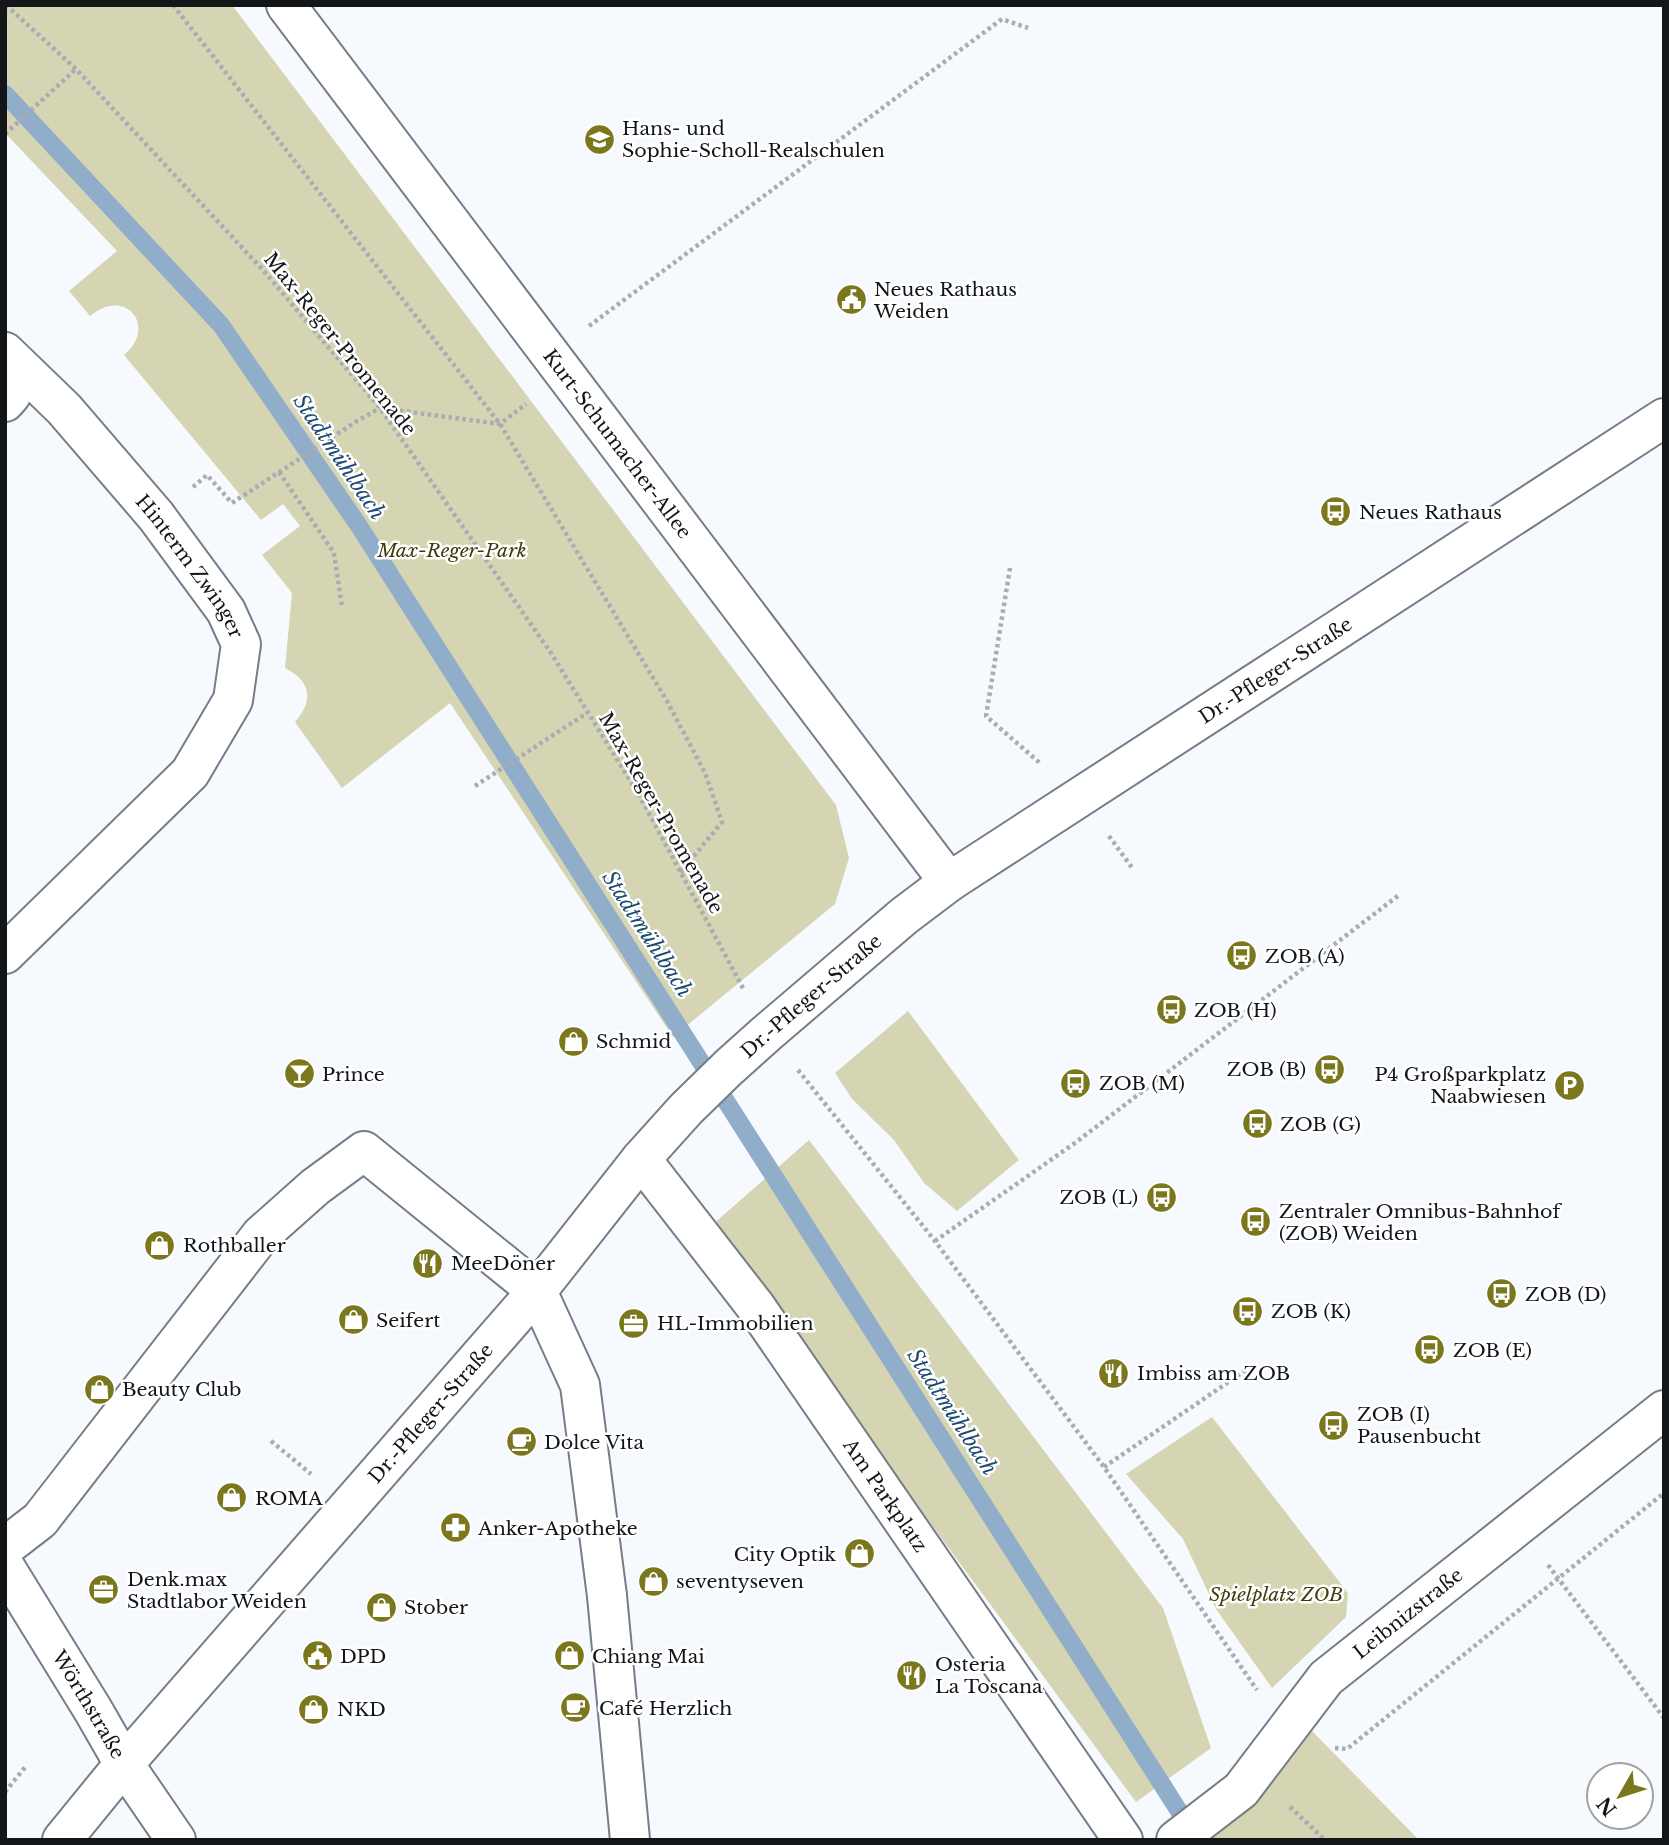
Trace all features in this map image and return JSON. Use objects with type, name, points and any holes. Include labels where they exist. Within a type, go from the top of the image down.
[{"type":"street","name":"Kurt-Schumacher-Allee","points":[[286,5],[949,882]]},
{"type":"street","name":"Hinterm Zwinger","points":[[5,352],[64,409],[156,516],[226,611],[241,644],[233,700],[190,773],[5,954]]},
{"type":"street","points":[[5,386],[11,395],[5,402]]},
{"type":"street","name":"Dr.-Pfleger-Straße","points":[[62,1840],[124,1764],[537,1291],[641,1159],[728,1068],[767,1033],[904,916],[949,882],[1664,418]]},
{"type":"street","points":[[5,1547],[40,1520],[261,1235],[315,1187],[364,1151],[537,1291],[580,1385],[607,1596],[630,1840]]},
{"type":"street","name":"Am Parkplatz","points":[[641,1159],[756,1307],[1123,1840]]},
{"type":"street","name":"Leibnizstraße","points":[[1178,1838],[1241,1790],[1326,1678],[1664,1410]]},
{"type":"street","name":"Wörthstraße","points":[[5,1567],[124,1764],[176,1840]]},
{"type":"path","name":"Max-Reger-Promenade","points":[[6,5],[76,69],[262,269],[380,408],[551,653],[639,795],[767,1033],[935,1241],[1104,1467],[1257,1690],[1274,1747]]},
{"type":"path","points":[[173,5],[500,424],[667,701],[705,773],[722,822],[680,873]]},
{"type":"path","points":[[500,424],[558,363],[1002,19],[1028,28]]},
{"type":"path","points":[[5,134],[76,69]]},
{"type":"path","points":[[207,475],[232,503],[380,408],[500,424]]},
{"type":"path","points":[[279,472],[334,553],[342,607]]},
{"type":"path","points":[[1010,568],[986,716],[1079,797],[1133,869]]},
{"type":"path","points":[[475,786],[587,712]]},
{"type":"path","points":[[935,1241],[1074,1143],[1399,895]]},
{"type":"path","points":[[1104,1467],[1246,1370]]},
{"type":"path","points":[[1274,1747],[1347,1749],[1664,1493]]},
{"type":"path","points":[[1517,1525],[1664,1718]]},
{"type":"path","points":[[5,1792],[26,1766]]},
{"type":"green space","name":"Max-Reger-Park","points":[[5,5],[232,5],[836,805],[849,858],[835,904],[673,1037],[450,703],[342,788],[295,722],[305,706],[307,692],[300,679],[285,668],[292,593],[262,555],[300,526],[283,504],[261,520],[124,355],[134,344],[138,333],[138,322],[133,314],[126,308],[115,306],[103,308],[90,316],[69,291],[117,251],[5,133]]},
{"type":"green space","points":[[908,1011],[1019,1160],[957,1211],[924,1183],[894,1140],[852,1099],[835,1073]]},
{"type":"green space","points":[[809,1140],[1163,1608],[1211,1748],[1136,1802],[711,1226]]},
{"type":"green space","name":"Spielplatz ZOB","points":[[1212,1417],[1348,1593],[1346,1617],[1272,1688],[1216,1609],[1183,1539],[1126,1474]]},
{"type":"green space","points":[[1312,1731],[1419,1840],[1200,1840]]},
{"type":"waterway","name":"Stadtmühlbach","points":[[5,94],[221,325],[359,526],[1193,1833]]},
{"type":"place","name":"Hans- und Sophie-Scholl-Realschulen","points":[[599,139]]},
{"type":"place","name":"Neues Rathaus Weiden","points":[[851,300]]},
{"type":"place","name":"Neues Rathaus","points":[[1336,512]]},
{"type":"place","name":"ZOB (A)","points":[[1242,956]]},
{"type":"place","name":"ZOB (H)","points":[[1171,1010]]},
{"type":"place","name":"Schmid","points":[[573,1041]]},
{"type":"place","name":"ZOB (B)","points":[[1329,1069]]},
{"type":"place","name":"Prince","points":[[299,1074]]},
{"type":"place","name":"ZOB (M)","points":[[1076,1083]]},
{"type":"place","name":"P4 Großparkplatz Naabwiesen","points":[[1569,1085]]},
{"type":"place","name":"ZOB (G)","points":[[1257,1124]]},
{"type":"place","name":"ZOB (L)","points":[[1161,1197]]},
{"type":"place","name":"Zentraler Omnibus-Bahnhof (ZOB) Weiden","points":[[1256,1222]]},
{"type":"place","name":"Rothballer","points":[[160,1245]]},
{"type":"place","name":"MeeDöner","points":[[428,1263]]},
{"type":"place","name":"ZOB (D)","points":[[1502,1294]]},
{"type":"place","name":"ZOB (K)","points":[[1248,1311]]},
{"type":"place","name":"Seifert","points":[[353,1320]]},
{"type":"place","name":"HL-Immobilien","points":[[634,1323]]},
{"type":"place","name":"ZOB (E)","points":[[1430,1350]]},
{"type":"place","name":"Imbiss am ZOB","points":[[1114,1373]]},
{"type":"place","name":"Beauty Club","points":[[99,1389]]},
{"type":"place","name":"ZOB (I) Pausenbucht","points":[[1334,1425]]},
{"type":"place","name":"Dolce Vita","points":[[521,1442]]},
{"type":"place","name":"ROMA","points":[[232,1498]]},
{"type":"place","name":"Anker-Apotheke","points":[[455,1528]]},
{"type":"place","name":"City Optik","points":[[859,1554]]},
{"type":"place","name":"seventyseven","points":[[653,1581]]},
{"type":"place","name":"Denk.max Stadtlabor Weiden","points":[[104,1590]]},
{"type":"place","name":"Stober","points":[[381,1607]]},
{"type":"place","name":"DPD","points":[[317,1656]]},
{"type":"place","name":"Chiang Mai","points":[[569,1656]]},
{"type":"place","name":"Osteria La Toscana","points":[[912,1675]]},
{"type":"place","name":"Café Herzlich","points":[[576,1708]]},
{"type":"place","name":"NKD","points":[[314,1709]]}]
